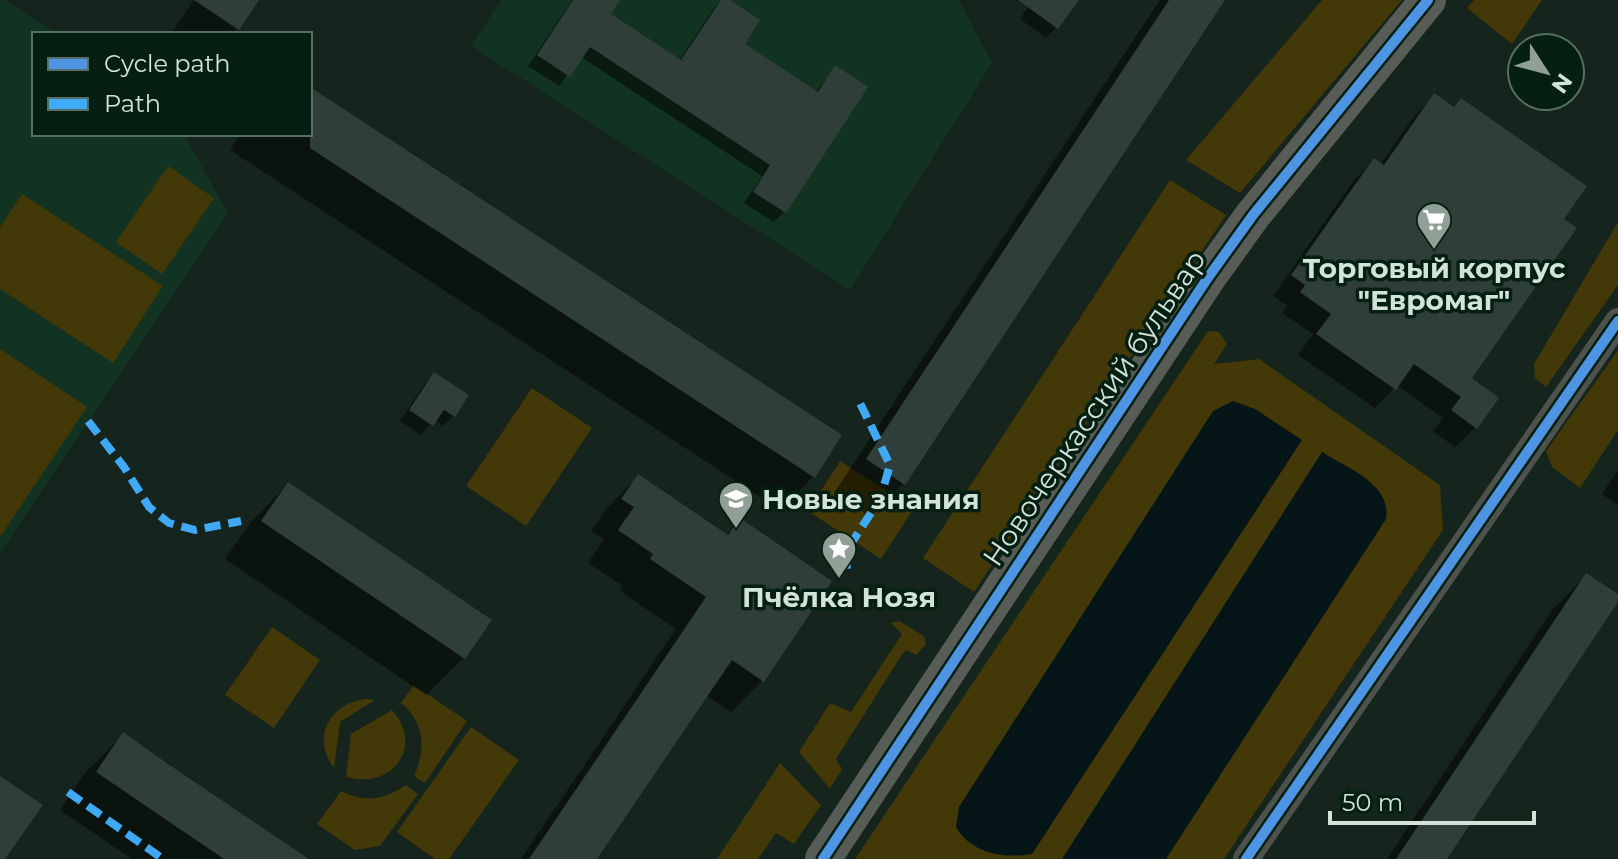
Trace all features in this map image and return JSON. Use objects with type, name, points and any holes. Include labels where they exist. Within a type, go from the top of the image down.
[{"type":"street","name":"Новочеркасский бульвар","points":[[823,859],[1207,279],[1253,215],[1428,0]]},
{"type":"street","points":[[1246,859],[1618,321]]},
{"type":"shaded area","points":[[0,0],[5,0],[54,32],[32,32],[32,136],[185,136],[228,213],[0,553]]},
{"type":"shaded area","points":[[501,0],[959,0],[992,63],[850,290],[471,46]]},
{"type":"shaded area","points":[[1322,0],[1402,0],[1240,193],[1186,160]]},
{"type":"shaded area","points":[[1474,0],[1542,0],[1520,32],[1506,32],[1506,39],[1467,8]]},
{"type":"shaded area","points":[[168,166],[214,198],[162,274],[116,242]]},
{"type":"shaded area","points":[[1170,180],[1226,215],[974,592],[923,558]]},
{"type":"shaded area","points":[[22,194],[163,286],[113,363],[0,289],[0,227]]},
{"type":"shaded area","points":[[1618,222],[1618,285],[1546,387],[1535,378],[1534,364]]},
{"type":"shaded area","points":[[1208,331],[1219,332],[1227,344],[1214,364],[1259,359],[1440,485],[1443,530],[1224,859],[855,859]]},
{"type":"shaded area","points":[[0,349],[87,407],[0,537]]},
{"type":"shaded area","points":[[1618,350],[1618,430],[1580,488],[1552,467],[1546,451]]},
{"type":"shaded area","points":[[532,388],[592,428],[526,526],[466,486]]},
{"type":"shaded area","points":[[1233,401],[1255,409],[1302,440],[1032,854],[999,855],[970,843],[956,827],[959,807],[1213,411]]},
{"type":"shaded area","points":[[1322,452],[1366,478],[1375,487],[1386,507],[1386,519],[1166,859],[1062,859]]},
{"type":"shaded area","points":[[840,461],[914,508],[881,559],[808,511]]},
{"type":"shaded area","points":[[899,621],[924,636],[926,644],[916,655],[907,650],[903,653],[836,759],[842,769],[830,789],[799,752],[830,703],[851,712],[902,634],[891,623]]},
{"type":"shaded area","points":[[272,627],[320,660],[274,728],[225,695]]},
{"type":"shaded area","points":[[414,685],[467,721],[425,783],[414,776],[420,756],[419,728],[401,703]]},
{"type":"shaded area","points":[[367,699],[375,700],[340,722],[334,768],[324,745],[328,723],[343,707]]},
{"type":"shaded area","points":[[392,710],[405,738],[399,762],[377,777],[346,777],[351,734]]},
{"type":"shaded area","points":[[471,727],[519,760],[449,859],[435,859],[397,832]]},
{"type":"shaded area","points":[[780,763],[821,805],[794,844],[776,833],[758,859],[717,859]]},
{"type":"shaded area","points":[[406,785],[418,794],[380,846],[355,850],[317,824],[341,791],[374,798]]},
{"type":"building","points":[[194,0],[259,0],[239,30]]},
{"type":"building","points":[[573,0],[620,0],[611,14],[681,60],[721,0],[730,0],[760,20],[745,44],[818,92],[835,65],[868,87],[786,213],[753,192],[770,165],[590,47],[570,77],[537,55]]},
{"type":"building","points":[[1018,0],[1079,0],[1058,29]]},
{"type":"building","points":[[1169,0],[1225,0],[905,485],[866,459]]},
{"type":"building","points":[[312,88],[842,435],[815,478],[310,148]]},
{"type":"building","name":"Торговый корпус \"Евромаг\"","points":[[1434,93],[1454,107],[1461,98],[1587,186],[1564,219],[1577,228],[1472,378],[1499,398],[1477,429],[1451,410],[1461,397],[1414,364],[1396,390],[1316,334],[1331,314],[1300,292],[1305,285],[1291,275],[1374,158],[1384,165]]},
{"type":"building","points":[[434,372],[469,395],[455,417],[444,410],[433,426],[409,410]]},
{"type":"building","points":[[638,474],[728,535],[740,518],[832,581],[764,682],[732,660],[597,859],[529,859],[706,597],[650,559],[653,554],[618,530],[634,507],[621,499]]},
{"type":"building","points":[[288,482],[492,620],[465,659],[261,521]]},
{"type":"building","points":[[1586,573],[1618,594],[1618,602],[1447,859],[1396,859]]},
{"type":"building","points":[[123,732],[309,859],[224,859],[96,772]]},
{"type":"building","points":[[0,776],[43,805],[5,859],[0,859]]},
{"type":"marked path","points":[[847,569],[845,553],[880,499],[890,465],[859,401]]},
{"type":"marked path","points":[[88,421],[124,467],[149,507],[169,523],[195,530],[241,521]]},
{"type":"marked path","points":[[68,792],[163,859]]},
{"type":"cycle path","points":[[823,859],[1207,279],[1253,215],[1428,0]]},
{"type":"cycle path","points":[[1246,859],[1618,321]]},
{"type":"place","name":"Торговый корпус \"Евромаг\"","points":[[1434,251]]},
{"type":"place","name":"Новые знания","points":[[736,530]]},
{"type":"place","name":"Пчёлка Нозя","points":[[839,580]]}]
